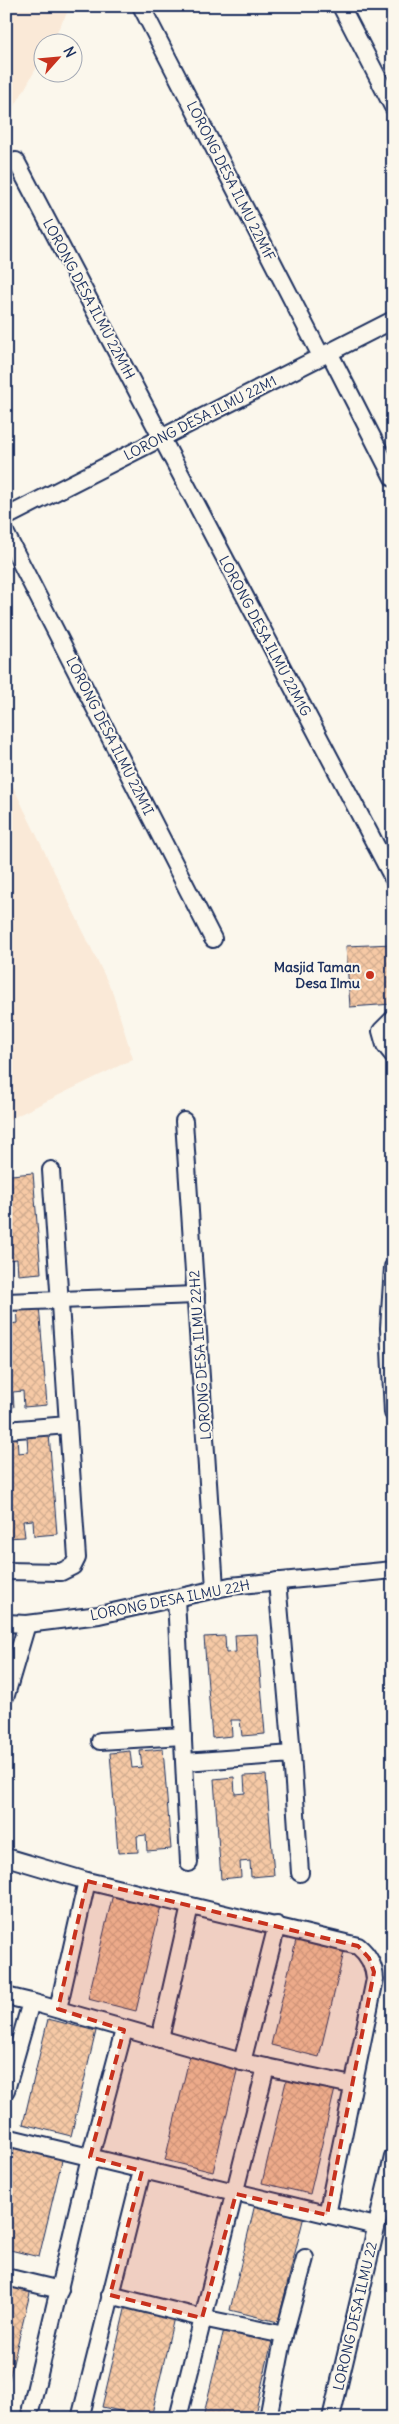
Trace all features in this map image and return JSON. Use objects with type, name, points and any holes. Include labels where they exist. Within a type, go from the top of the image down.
[{"type":"street","name":"LORONG DESA ILMU 22M1F","points":[[141,6],[325,354],[393,478]]},
{"type":"street","points":[[341,6],[393,107]]},
{"type":"street","name":"LORONG DESA ILMU 22M1H","points":[[16,161],[161,438]]},
{"type":"street","name":"LORONG DESA ILMU 22M1","points":[[6,517],[393,320]]},
{"type":"street","name":"LORONG DESA ILMU 22M1G","points":[[161,438],[393,878]]},
{"type":"street","name":"LORONG DESA ILMU 22M1I","points":[[6,534],[213,939]]},
{"type":"street","points":[[393,1019],[381,1031],[385,1045],[393,1055]]},
{"type":"street","name":"LORONG DESA ILMU 22H2","points":[[184,1121],[215,1588]]},
{"type":"street","points":[[6,1571],[61,1572],[68,1570],[76,1562],[51,1170]]},
{"type":"street","points":[[393,1267],[389,1328],[393,1413]]},
{"type":"street","points":[[6,1302],[196,1295]]},
{"type":"street","points":[[6,1430],[68,1425]]},
{"type":"street","name":"LORONG DESA ILMU 22H","points":[[6,1623],[27,1624],[99,1615],[215,1588],[393,1570]]},
{"type":"street","points":[[277,1581],[300,1873]]},
{"type":"street","points":[[176,1598],[189,1863]]},
{"type":"street","points":[[6,1695],[27,1624]]},
{"type":"street","points":[[100,1741],[183,1736]]},
{"type":"street","points":[[185,1762],[292,1754]]},
{"type":"street","points":[[6,1857],[87,1880],[358,1946],[373,1965],[374,1979],[352,2085],[348,2118],[327,2214]]},
{"type":"street","points":[[58,2010],[87,1880]]},
{"type":"street","points":[[160,2039],[190,1906]]},
{"type":"street","points":[[242,2062],[277,1925]]},
{"type":"street","points":[[6,1996],[242,2062],[352,2085]]},
{"type":"street","points":[[6,2090],[31,2002]]},
{"type":"street","points":[[30,2408],[60,2290],[90,2157],[124,2030]]},
{"type":"street","points":[[178,2418],[202,2318],[236,2194],[266,2067]]},
{"type":"street","points":[[6,2136],[236,2194],[376,2226]]},
{"type":"street","name":"LORONG DESA ILMU 22","points":[[331,2418],[393,2156]]},
{"type":"street","points":[[81,2415],[142,2171]]},
{"type":"street","points":[[268,2418],[284,2335],[304,2258]]},
{"type":"street","points":[[6,2277],[60,2290]]},
{"type":"street","points":[[110,2295],[202,2318],[284,2335]]},
{"type":"highlighted area","points":[[87,1881],[358,1946],[369,1958],[374,1972],[327,2215],[236,2194],[202,2318],[110,2295],[142,2171],[90,2157],[124,2030],[58,2009]]},
{"type":"shaded area","points":[[6,6],[71,6],[57,32],[32,32],[32,76],[6,122]]},
{"type":"shaded area","points":[[6,772],[112,991],[133,1059],[6,1121]]},
{"type":"building","name":"Masjid Taman Desa Ilmu","points":[[393,944],[393,1004],[350,1007],[346,946]]},
{"type":"building","points":[[33,1173],[41,1273],[18,1275],[17,1259],[7,1260],[8,1276],[6,1276],[6,1192],[12,1192],[11,1175]]},
{"type":"building","points":[[39,1305],[47,1405],[24,1407],[23,1391],[13,1392],[14,1407],[6,1408],[6,1307],[8,1324],[18,1323],[17,1306]]},
{"type":"building","points":[[49,1434],[57,1534],[34,1536],[33,1520],[23,1521],[25,1537],[6,1538],[6,1437],[17,1436],[18,1453],[28,1452],[27,1436]]},
{"type":"building","points":[[257,1634],[265,1734],[242,1736],[240,1720],[231,1720],[232,1736],[212,1738],[204,1637],[225,1636],[226,1653],[236,1652],[235,1635]]},
{"type":"building","points":[[163,1749],[171,1849],[147,1851],[146,1835],[137,1836],[138,1852],[118,1853],[110,1753],[130,1751],[132,1768],[142,1767],[140,1751]]},
{"type":"building","points":[[266,1775],[274,1875],[251,1877],[250,1861],[240,1862],[241,1877],[221,1879],[214,1779],[234,1777],[235,1794],[245,1793],[244,1776]]},
{"type":"building","points":[[113,1894],[161,1906],[136,2011],[88,1999]]},
{"type":"building","points":[[296,1940],[344,1952],[319,2057],[271,2045]]},
{"type":"building","points":[[48,2019],[96,2031],[71,2136],[23,2124]]},
{"type":"building","points":[[190,2055],[238,2067],[213,2172],[165,2160]]},
{"type":"building","points":[[287,2077],[335,2089],[310,2194],[262,2183]]},
{"type":"building","points":[[16,2140],[64,2152],[39,2257],[6,2249],[6,2180]]},
{"type":"building","points":[[255,2204],[304,2216],[278,2322],[230,2310]]},
{"type":"building","points":[[6,2283],[31,2289],[6,2392]]},
{"type":"building","points":[[127,2301],[175,2313],[151,2418],[102,2407]]},
{"type":"building","points":[[225,2325],[273,2337],[254,2418],[203,2418]]},
{"type":"place","name":"Masjid Taman Desa Ilmu","points":[[370,975]]}]
